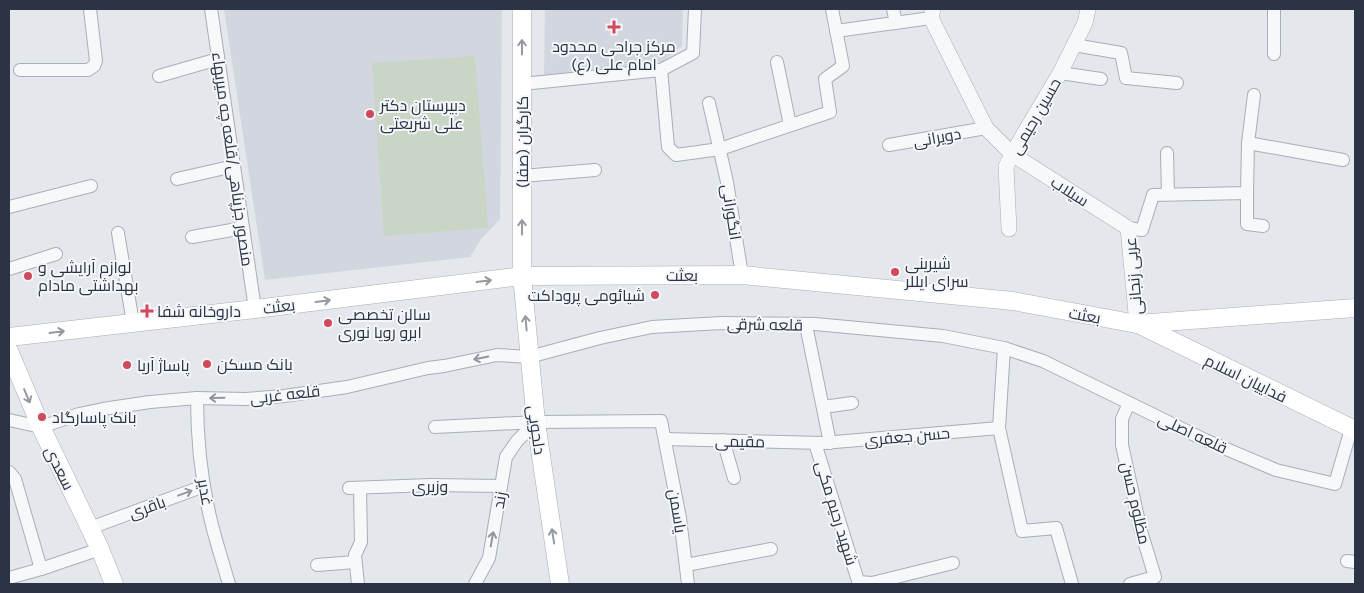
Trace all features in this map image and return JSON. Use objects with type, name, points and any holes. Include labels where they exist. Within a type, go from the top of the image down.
[{"type":"main road","name":"کارگران (صفا)","points":[[522,9],[522,276]]},
{"type":"main road","name":"بعثت","points":[[9,338],[255,310],[522,276],[742,275],[1013,301],[1137,324],[1355,308]]},
{"type":"main road","name":"دلجویی","points":[[522,276],[536,422],[560,584]]},
{"type":"main road","name":"فداییان اسلام","points":[[1137,324],[1353,430]]},
{"type":"main road","name":"سعدی","points":[[9,350],[41,427],[100,549],[114,584]]},
{"type":"street","points":[[20,70],[88,70],[94,66],[96,61],[90,9]]},
{"type":"street","name":"منصور جزپناهی/قلعه چه میربهاء","points":[[211,9],[255,310]]},
{"type":"street","points":[[522,84],[661,70],[693,53],[695,9]]},
{"type":"street","points":[[661,70],[668,147],[676,155],[720,149],[830,112],[825,79],[843,66],[832,9]]},
{"type":"street","points":[[893,9],[896,23]]},
{"type":"street","name":"حسین رحیمی","points":[[1009,228],[1006,167],[1060,73],[1085,23],[1088,9]]},
{"type":"street","points":[[1274,9],[1274,54]]},
{"type":"street","points":[[836,31],[896,23],[932,13]]},
{"type":"street","name":"سیلاب","points":[[932,13],[986,128],[1012,154],[1128,228]]},
{"type":"street","points":[[1074,45],[1121,52],[1126,78],[1177,84]]},
{"type":"street","points":[[159,76],[218,59]]},
{"type":"street","points":[[777,62],[790,125]]},
{"type":"street","points":[[1060,73],[1101,79]]},
{"type":"street","points":[[1254,94],[1248,142],[1247,224],[1263,226]]},
{"type":"street","name":"انگورانی","points":[[709,103],[727,182],[742,275]]},
{"type":"street","name":"دویرانی","points":[[889,145],[986,128]]},
{"type":"street","points":[[1248,142],[1343,160]]},
{"type":"street","points":[[1167,153],[1168,194]]},
{"type":"street","points":[[177,179],[234,166]]},
{"type":"street","points":[[522,176],[594,170]]},
{"type":"street","points":[[9,207],[91,186]]},
{"type":"street","points":[[1128,228],[1142,230],[1153,195],[1247,193]]},
{"type":"street","points":[[192,237],[243,228]]},
{"type":"street","name":"عربی زنجانی","points":[[1128,228],[1137,324]]},
{"type":"street","points":[[118,233],[133,323]]},
{"type":"street","points":[[9,269],[56,254]]},
{"type":"street","name":"قلعه شرقی","points":[[529,358],[600,338],[652,327],[721,323],[806,325],[943,336],[1004,348]]},
{"type":"street","points":[[806,325],[830,443]]},
{"type":"street","points":[[1004,348],[999,428],[1022,531],[1056,528],[1072,584]]},
{"type":"street","name":"قلعه اصلی","points":[[1004,348],[1043,361],[1205,440],[1276,470],[1335,484],[1353,430]]},
{"type":"street","name":"قلعه غربی","points":[[41,427],[78,414],[103,409],[197,398],[284,396],[347,387],[428,368],[497,355],[529,358]]},
{"type":"street","name":"غدیر","points":[[197,398],[197,437],[204,486],[211,522],[229,584]]},
{"type":"street","name":"مظلوم حسن","points":[[1129,402],[1122,419],[1122,445],[1141,531],[1155,577],[1130,584]]},
{"type":"street","points":[[822,407],[852,404]]},
{"type":"street","points":[[9,420],[41,427]]},
{"type":"street","name":"یاسمن","points":[[536,422],[661,421],[680,518],[688,584]]},
{"type":"street","points":[[435,427],[536,422]]},
{"type":"street","name":"زند","points":[[475,584],[489,558],[506,458],[517,441],[536,422]]},
{"type":"street","name":"حسن جعفری","points":[[816,443],[999,428]]},
{"type":"street","name":"مقیمی","points":[[665,439],[816,443]]},
{"type":"street","points":[[723,440],[734,478]]},
{"type":"street","name":"شهید رحیم مکی","points":[[816,443],[858,583]]},
{"type":"street","points":[[9,472],[15,479],[41,570]]},
{"type":"street","name":"وزیری","points":[[358,584],[355,555],[361,542],[354,488],[431,485],[501,486]]},
{"type":"street","name":"باقری","points":[[90,528],[204,486]]},
{"type":"street","points":[[9,578],[41,570],[100,549]]},
{"type":"street","points":[[686,565],[771,549]]},
{"type":"street","points":[[317,565],[356,562]]},
{"type":"street","points":[[858,583],[872,583],[953,563]]},
{"type":"shaded area","name":"دبیرستان دکتر علی شریعتی","points":[[224,9],[502,9],[500,219],[481,239],[470,257],[265,280]]},
{"type":"shaded area","name":"مرکز جراحی محدود امام علی (ع)","points":[[545,9],[683,9],[682,46],[662,62],[544,75]]},
{"type":"green space","points":[[475,56],[488,228],[384,236],[372,63]]},
{"type":"place","name":"مرکز جراحی محدود امام علی (ع)","points":[[614,27]]},
{"type":"place","name":"دبیرستان دکتر علی شریعتی","points":[[370,114]]},
{"type":"place","name":"شیرینی سرای ایللر","points":[[895,272]]},
{"type":"place","name":"لوازم آرایشی و بهداشتی مادام","points":[[28,276]]},
{"type":"place","name":"شیائومی پروداکت","points":[[655,295]]},
{"type":"place","name":"داروخانه شفا","points":[[147,311]]},
{"type":"place","name":"سالن تخصصی ابرو رویا نوری","points":[[328,323]]},
{"type":"place","name":"بانک مسکن","points":[[207,364]]},
{"type":"place","name":"پاساژ آریا","points":[[127,365]]},
{"type":"place","name":"بانک پاسارگاد","points":[[42,417]]}]
